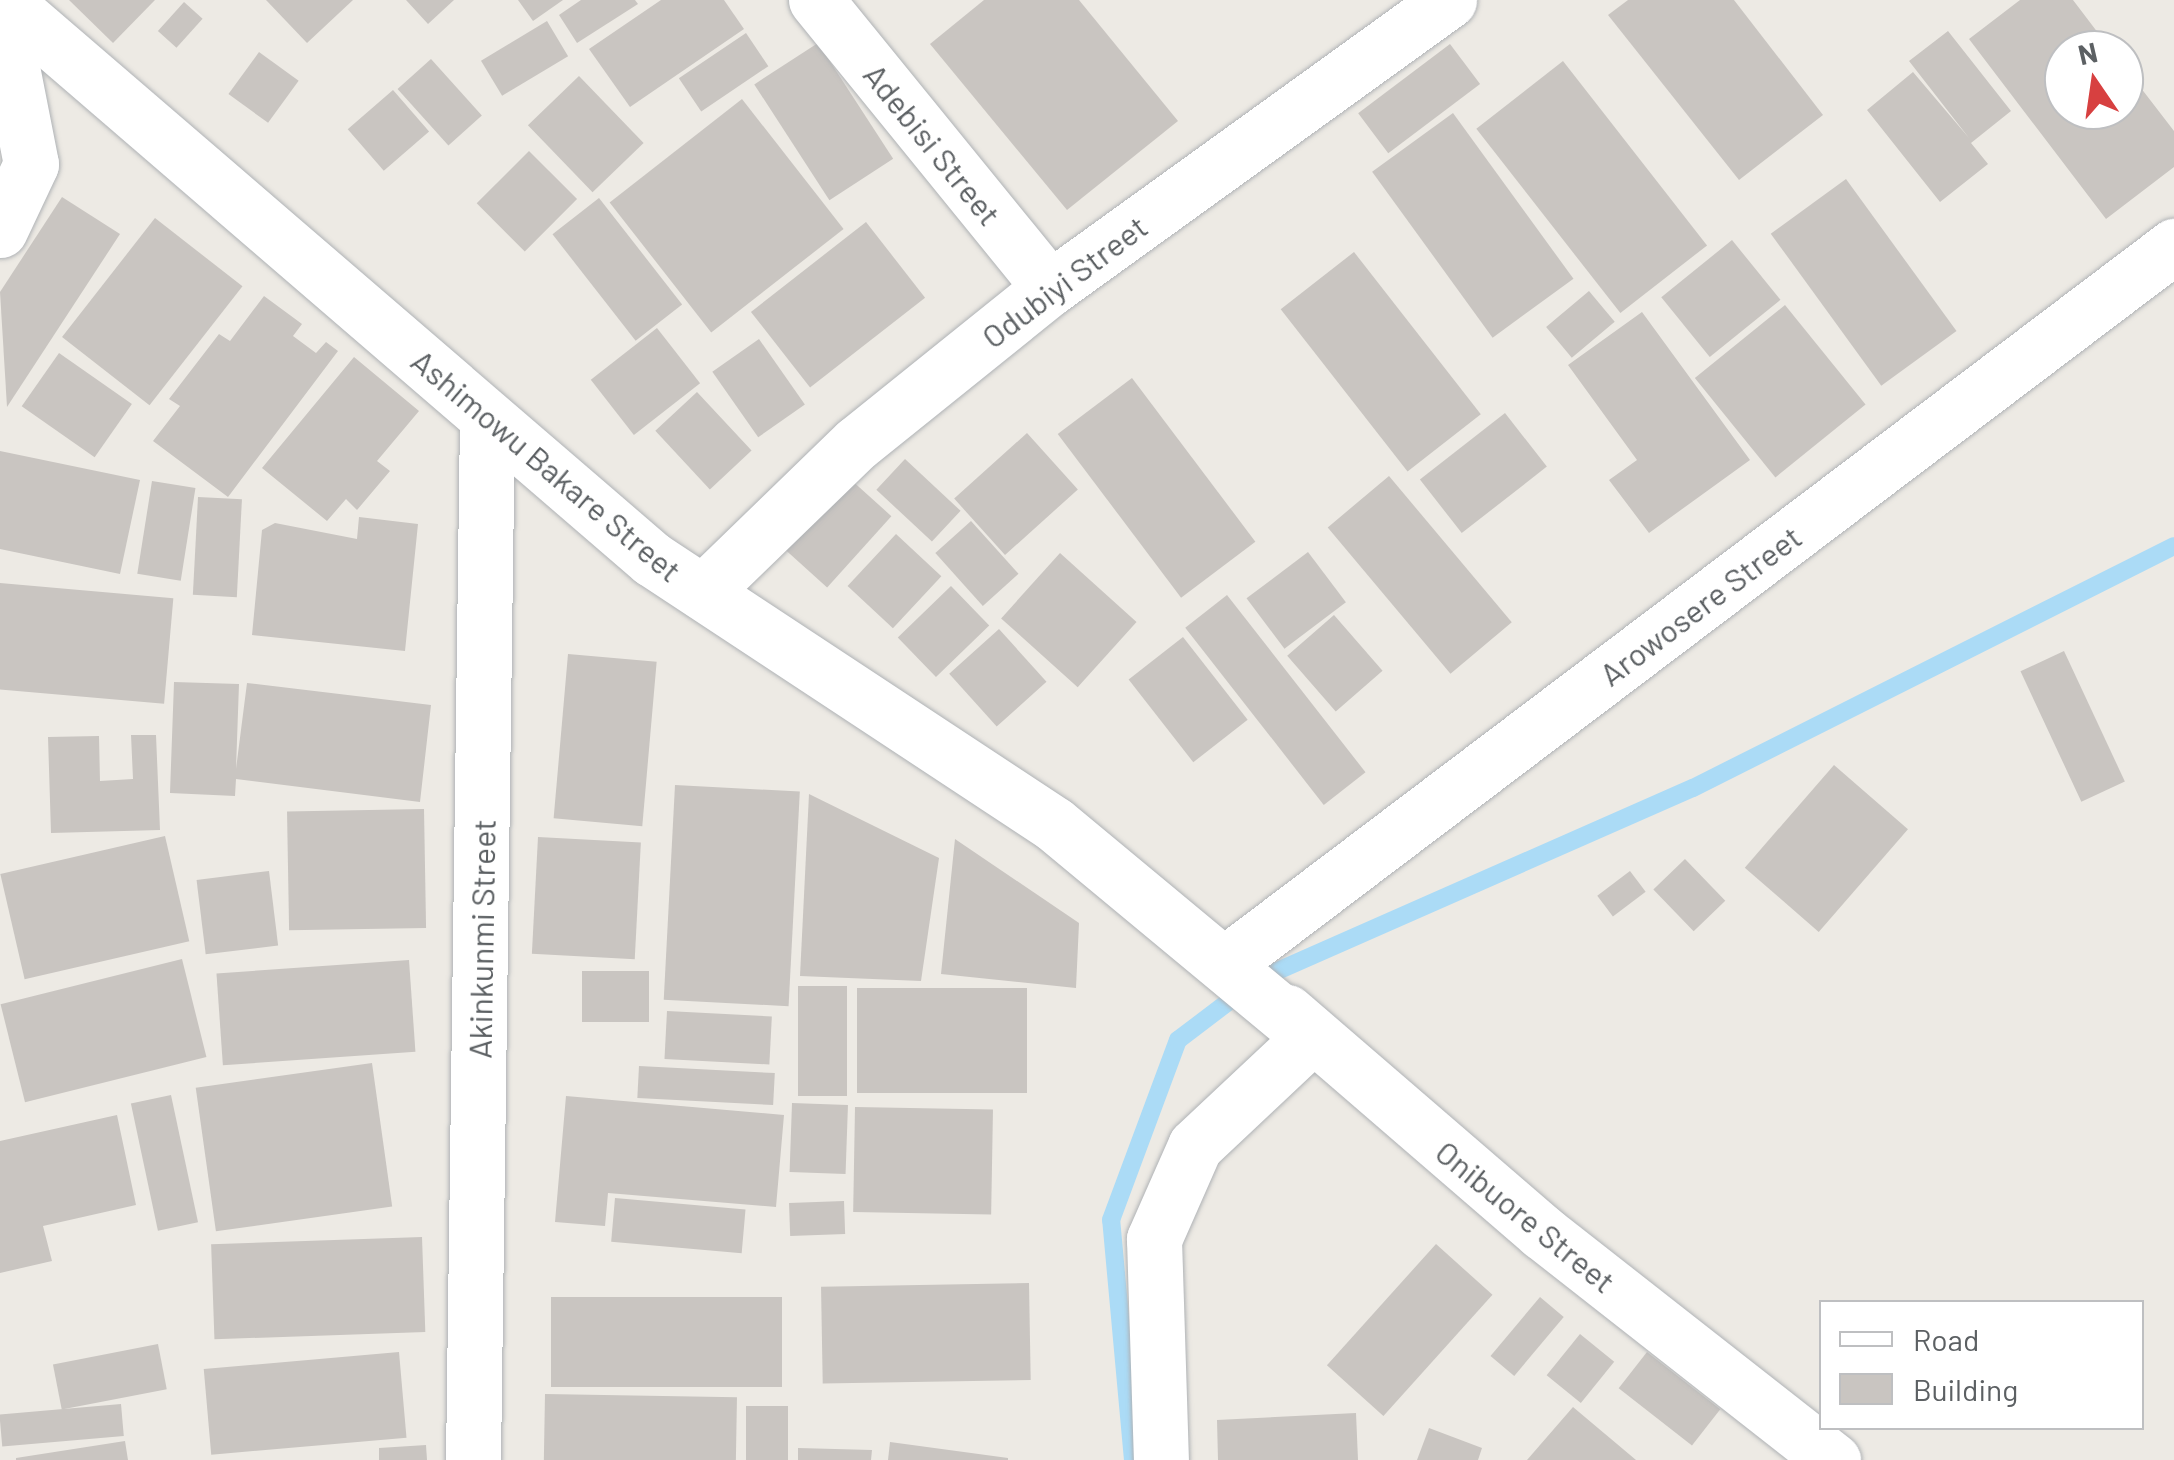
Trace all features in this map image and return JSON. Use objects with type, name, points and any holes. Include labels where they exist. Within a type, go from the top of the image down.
[{"type":"street","name":"Adebisi Street","points":[[816,0],[1050,288]]},
{"type":"street","name":"Odubiyi Street","points":[[702,592],[858,444],[1050,288],[1449,0]]},
{"type":"street","points":[[0,230],[31,164],[1,3]]},
{"type":"street","name":"Ashimowu Bakare Street","points":[[1,3],[488,418],[702,592],[1054,824],[1226,963]]},
{"type":"street","name":"Arowosere Street","points":[[1226,963],[2174,246]]},
{"type":"street","name":"Akinkunmi Street","points":[[472,1460],[488,418]]},
{"type":"street","name":"Onibuore Street","points":[[1226,963],[1833,1460]]},
{"type":"street","points":[[1162,1460],[1154,1239],[1194,1146],[1297,1023]]},
{"type":"building","points":[[69,0],[155,0],[113,43]]},
{"type":"building","points":[[266,0],[353,0],[307,43]]},
{"type":"building","points":[[406,0],[454,0],[428,24]]},
{"type":"building","points":[[518,0],[563,0],[533,21]]},
{"type":"building","points":[[581,0],[635,0],[638,4],[577,43],[559,15]]},
{"type":"building","points":[[661,0],[724,0],[744,29],[630,107],[589,49]]},
{"type":"building","points":[[984,0],[1079,0],[1178,121],[1067,210],[930,44]]},
{"type":"building","points":[[1628,0],[1734,0],[1823,115],[1739,180],[1608,15]]},
{"type":"building","points":[[2020,0],[2073,0],[2096,30],[2044,30],[2044,130],[2144,130],[2144,92],[2174,131],[2174,167],[2106,219],[1969,39]]},
{"type":"building","points":[[184,2],[203,19],[176,48],[158,31]]},
{"type":"building","points":[[547,21],[568,56],[502,96],[481,61]]},
{"type":"building","points":[[1948,31],[2011,111],[1971,143],[1988,164],[1940,202],[1867,110],[1913,72],[1969,138],[1909,61]]},
{"type":"building","points":[[746,33],[768,66],[701,111],[679,78]]},
{"type":"building","points":[[818,43],[893,159],[829,200],[754,84]]},
{"type":"building","points":[[1450,44],[1480,84],[1388,153],[1358,113]]},
{"type":"building","points":[[259,52],[299,81],[268,123],[228,94]]},
{"type":"building","points":[[431,59],[482,115],[448,146],[398,89]]},
{"type":"building","points":[[1563,61],[1707,245],[1620,313],[1476,129]]},
{"type":"building","points":[[579,76],[644,143],[593,192],[528,125]]},
{"type":"building","points":[[393,90],[429,132],[384,171],[348,129]]},
{"type":"building","points":[[742,99],[844,229],[711,332],[610,202]]},
{"type":"building","points":[[1453,113],[1573,279],[1493,338],[1372,172]]},
{"type":"building","points":[[529,151],[577,199],[525,251],[477,203]]},
{"type":"building","points":[[1846,179],[1957,331],[1881,386],[1771,234]]},
{"type":"building","points":[[62,197],[120,234],[7,407],[0,292]]},
{"type":"building","points":[[599,198],[682,304],[636,341],[553,234]]},
{"type":"building","points":[[155,218],[242,286],[150,405],[62,337]]},
{"type":"building","points":[[866,222],[925,298],[810,388],[751,312]]},
{"type":"building","points":[[1732,240],[1780,300],[1710,357],[1661,297]]},
{"type":"building","points":[[1354,252],[1481,414],[1408,472],[1281,309]]},
{"type":"building","points":[[1589,291],[1615,322],[1572,358],[1546,327]]},
{"type":"building","points":[[264,296],[302,324],[293,336],[316,353],[326,342],[338,351],[228,497],[153,441],[180,406],[169,399],[219,334],[230,341]]},
{"type":"building","points":[[1785,305],[1866,404],[1775,477],[1695,378]]},
{"type":"building","points":[[1642,312],[1750,460],[1649,533],[1609,480],[1637,460],[1568,365]]},
{"type":"building","points":[[657,328],[700,383],[634,435],[591,380]]},
{"type":"building","points":[[759,339],[805,405],[758,437],[712,372]]},
{"type":"building","points":[[59,353],[132,404],[95,457],[22,406]]},
{"type":"building","points":[[354,357],[419,411],[377,461],[390,471],[357,510],[346,499],[327,521],[262,468]]},
{"type":"building","points":[[1132,378],[1255,542],[1181,598],[1058,434]]},
{"type":"building","points":[[697,392],[752,451],[710,489],[655,431]]},
{"type":"building","points":[[1505,413],[1547,467],[1462,533],[1420,479]]},
{"type":"building","points":[[1027,433],[1078,489],[1005,555],[954,499]]},
{"type":"building","points":[[0,451],[140,480],[120,574],[0,549]]},
{"type":"building","points":[[905,459],[961,511],[932,542],[876,490]]},
{"type":"building","points":[[1389,476],[1512,622],[1450,674],[1328,527]]},
{"type":"building","points":[[849,478],[891,516],[827,587],[785,549]]},
{"type":"building","points":[[152,481],[195,488],[181,581],[137,574]]},
{"type":"building","points":[[198,497],[242,499],[237,597],[193,595]]},
{"type":"building","points":[[359,517],[418,524],[405,651],[252,635],[262,530],[275,523],[357,539]]},
{"type":"building","points":[[971,521],[1019,574],[983,606],[935,553]]},
{"type":"building","points":[[896,534],[941,576],[893,628],[848,586]]},
{"type":"building","points":[[1308,552],[1346,602],[1284,649],[1247,598]]},
{"type":"building","points":[[1060,553],[1137,622],[1078,687],[1001,618]]},
{"type":"building","points":[[0,583],[173,598],[164,704],[0,689]]},
{"type":"building","points":[[951,586],[989,626],[936,677],[898,637]]},
{"type":"building","points":[[1227,595],[1366,772],[1324,805],[1185,628]]},
{"type":"building","points":[[1334,615],[1383,671],[1336,712],[1287,656]]},
{"type":"building","points":[[999,629],[1047,682],[997,727],[949,674]]},
{"type":"building","points":[[1183,637],[1248,720],[1193,762],[1129,679]]},
{"type":"building","points":[[2064,651],[2125,782],[2081,802],[2020,671]]},
{"type":"building","points":[[568,654],[657,662],[642,826],[554,818]]},
{"type":"building","points":[[174,682],[239,684],[236,769],[247,683],[431,705],[420,802],[236,779],[235,796],[170,793]]},
{"type":"building","points":[[131,735],[156,735],[160,830],[51,833],[48,737],[99,736],[100,781],[133,779]]},
{"type":"building","points":[[1834,765],[1908,829],[1819,932],[1745,868]]},
{"type":"building","points":[[675,785],[800,792],[789,1006],[664,1000]]},
{"type":"building","points":[[809,794],[939,858],[921,981],[800,976]]},
{"type":"building","points":[[424,809],[426,928],[289,930],[287,811]]},
{"type":"building","points":[[165,836],[189,941],[25,979],[0,874]]},
{"type":"building","points":[[538,837],[641,842],[635,959],[532,954]]},
{"type":"building","points":[[955,839],[1079,923],[1076,988],[941,974]]},
{"type":"building","points":[[1685,859],[1725,901],[1694,931],[1653,890]]},
{"type":"building","points":[[269,871],[278,945],[206,954],[197,880]]},
{"type":"building","points":[[1630,871],[1646,892],[1613,916],[1597,896]]},
{"type":"building","points":[[182,959],[206,1057],[25,1102],[1,1004]]},
{"type":"building","points":[[409,960],[415,1052],[223,1065],[216,973]]},
{"type":"building","points":[[582,971],[649,971],[649,1022],[582,1022]]},
{"type":"building","points":[[798,986],[847,986],[847,1096],[798,1096]]},
{"type":"building","points":[[857,988],[1027,988],[1027,1093],[857,1093]]},
{"type":"building","points":[[667,1011],[772,1016],[769,1064],[664,1059]]},
{"type":"building","points":[[372,1063],[392,1207],[216,1231],[196,1088]]},
{"type":"building","points":[[639,1066],[775,1073],[773,1105],[637,1098]]},
{"type":"building","points":[[171,1095],[198,1222],[158,1231],[131,1104]]},
{"type":"building","points":[[566,1096],[784,1115],[776,1207],[608,1193],[605,1226],[555,1222]]},
{"type":"building","points":[[792,1103],[848,1105],[846,1174],[790,1172]]},
{"type":"building","points":[[855,1107],[993,1109],[991,1214],[853,1212]]},
{"type":"building","points":[[117,1115],[136,1205],[43,1226],[52,1261],[0,1273],[0,1141]]},
{"type":"building","points":[[615,1198],[746,1209],[742,1253],[611,1242]]},
{"type":"building","points":[[844,1201],[845,1234],[790,1236],[789,1203]]},
{"type":"building","points":[[422,1237],[425,1332],[214,1339],[211,1244]]},
{"type":"building","points":[[1436,1244],[1492,1295],[1383,1416],[1327,1365]]},
{"type":"building","points":[[1029,1283],[1031,1380],[823,1384],[821,1287]]},
{"type":"building","points":[[551,1297],[782,1297],[782,1387],[551,1387]]},
{"type":"building","points":[[1540,1297],[1564,1317],[1514,1376],[1491,1356]]},
{"type":"building","points":[[1580,1334],[1614,1362],[1581,1403],[1547,1375]]},
{"type":"building","points":[[158,1344],[167,1389],[62,1410],[53,1364]]},
{"type":"building","points":[[399,1352],[406,1438],[211,1455],[204,1369]]},
{"type":"building","points":[[1647,1352],[1720,1409],[1692,1446],[1619,1388]]},
{"type":"building","points":[[545,1394],[737,1397],[736,1460],[544,1460]]},
{"type":"building","points":[[121,1404],[124,1436],[2,1447],[0,1415]]},
{"type":"building","points":[[746,1406],[788,1406],[788,1460],[746,1460]]},
{"type":"building","points":[[1573,1407],[1636,1460],[1527,1460]]},
{"type":"building","points":[[1356,1413],[1358,1460],[1218,1460],[1217,1420]]},
{"type":"building","points":[[1429,1428],[1482,1448],[1478,1460],[1417,1460]]},
{"type":"building","points":[[125,1441],[128,1460],[16,1460],[16,1458]]},
{"type":"building","points":[[890,1442],[1008,1458],[1008,1460],[888,1460]]},
{"type":"building","points":[[426,1445],[427,1460],[379,1460],[379,1448]]},
{"type":"building","points":[[798,1448],[872,1450],[871,1460],[798,1460]]},
{"type":"waterway","points":[[1133,1460],[1111,1220],[1178,1040],[1257,980],[1693,788],[2174,546]]}]
